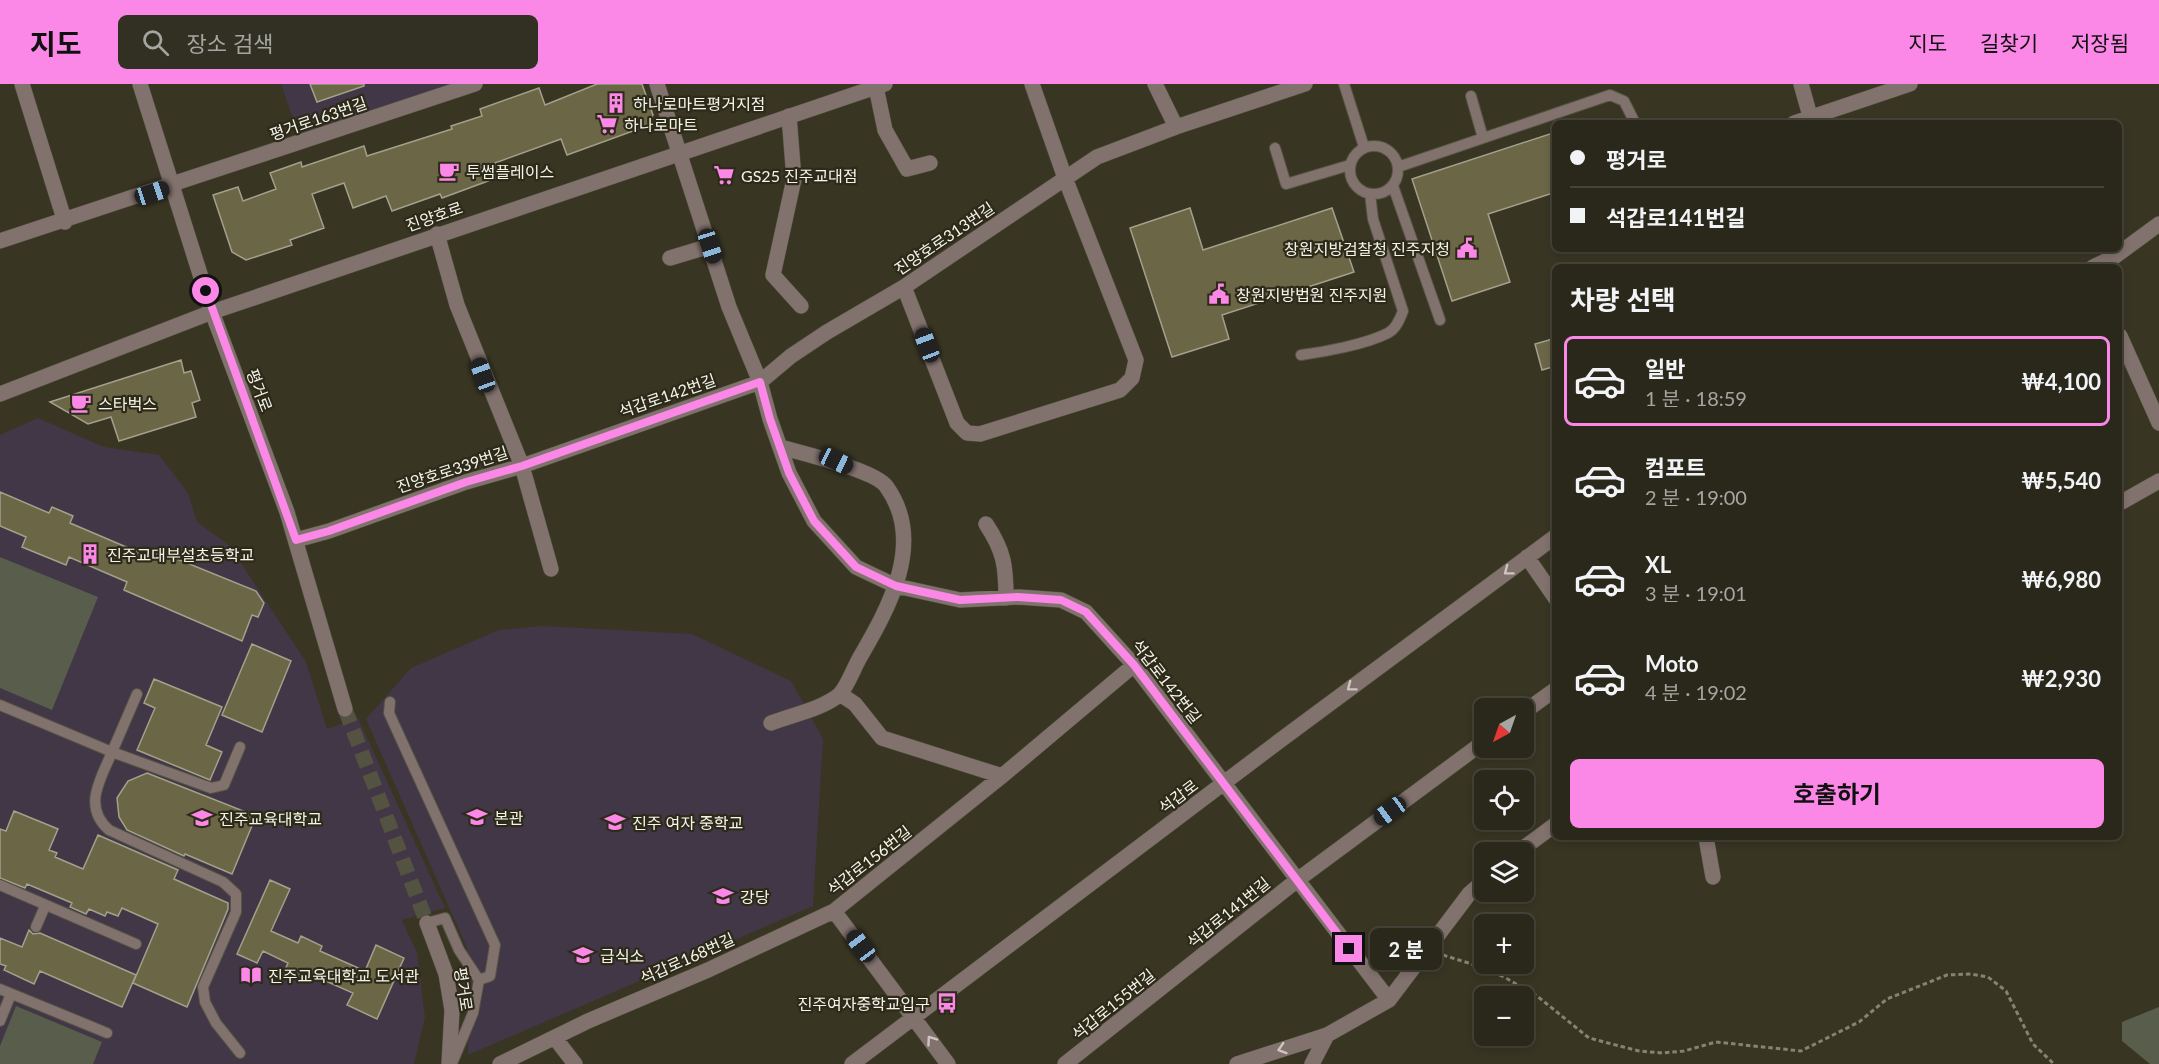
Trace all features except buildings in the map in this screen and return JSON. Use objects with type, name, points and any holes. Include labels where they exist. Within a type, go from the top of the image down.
[{"type":"street","points":[[22,84],[65,222]]},
{"type":"street","name":"평거로","points":[[140,84],[212,312],[296,540],[345,709]]},
{"type":"street","name":"평거로163번길","points":[[0,241],[65,222],[475,84]]},
{"type":"street","points":[[657,84],[729,307],[760,382]]},
{"type":"street","points":[[904,286],[957,423],[967,432],[980,434],[1120,390],[1132,378],[1136,360],[1065,177],[1032,84]]},
{"type":"street","points":[[1155,84],[1176,127]]},
{"type":"street","name":"진양호로313번길","points":[[760,382],[791,356],[904,286],[1097,157],[1176,127],[1305,84]]},
{"type":"street","points":[[1801,84],[1811,120],[1910,84]]},
{"type":"street","points":[[880,85],[885,130],[907,170],[930,163]]},
{"type":"street","name":"진양호로","points":[[0,394],[212,312],[680,151],[789,117],[880,85]]},
{"type":"street","points":[[789,117],[794,179],[772,275],[801,306]]},
{"type":"street","points":[[2099,264],[2157,233]]},
{"type":"street","name":"진양호로339번길","points":[[296,540],[329,531],[466,482],[522,466],[457,305],[437,234]]},
{"type":"street","points":[[670,258],[710,246]]},
{"type":"street","points":[[2122,340],[2159,423]]},
{"type":"street","name":"석갑로142번길","points":[[522,466],[760,382],[789,473],[814,521],[856,567],[896,586],[960,600],[1006,598],[1061,600],[1086,612],[1134,665],[1223,784]]},
{"type":"street","points":[[771,723],[840,694],[878,626],[896,586],[905,545],[897,510],[885,484],[836,461],[780,447]]},
{"type":"street","points":[[522,466],[551,569]]},
{"type":"street","points":[[2122,502],[2159,481]]},
{"type":"street","points":[[986,524],[1001,547],[1006,571],[1006,598]]},
{"type":"street","name":"석갑로","points":[[852,1064],[1552,539]]},
{"type":"street","points":[[1527,557],[1552,593]]},
{"type":"street","name":"석갑로156번길","points":[[915,1017],[834,910],[1002,776],[1134,665]]},
{"type":"street","points":[[1534,705],[1552,692]]},
{"type":"street","points":[[840,694],[855,704],[882,738],[1002,776]]},
{"type":"street","points":[[1296,881],[1474,749]]},
{"type":"street","name":"석갑로141번길","points":[[1223,784],[1389,1000]]},
{"type":"street","points":[[1532,842],[1552,827]]},
{"type":"street","points":[[1707,840],[1713,877]]},
{"type":"street","name":"석갑로141번길","points":[[1182,971],[1296,881]]},
{"type":"street","points":[[1237,1064],[1327,1035],[1389,1000],[1474,889]]},
{"type":"street","name":"석갑로168번길","points":[[500,1064],[834,910]]},
{"type":"street","name":"평거로","points":[[427,923],[446,974],[452,1010],[451,1064]]},
{"type":"street","name":"석갑로155번길","points":[[1065,1064],[1182,971]]},
{"type":"street","points":[[915,1017],[948,1064]]},
{"type":"street","points":[[1311,1063],[1327,1035]]},
{"type":"street","points":[[555,1038],[575,1064]]},
{"type":"lane","points":[[1344,84],[1364,147]]},
{"type":"lane","points":[[1398,167],[1610,95],[1624,101],[1634,120]]},
{"type":"lane","points":[[1471,96],[1483,138]]},
{"type":"lane","points":[[1372,145],[1388,150],[1398,167],[1397,179],[1386,191],[1370,195],[1356,187],[1352,181],[1350,165],[1352,158],[1364,147],[1372,145]]},
{"type":"lane","points":[[1275,147],[1286,184],[1350,165]]},
{"type":"lane","points":[[1392,186],[1440,320]]},
{"type":"lane","points":[[1301,355],[1327,351],[1389,333],[1403,311],[1373,219],[1370,195]]},
{"type":"lane","points":[[137,694],[93,802],[99,822],[109,830],[223,882],[236,894],[236,912],[203,987],[204,1002],[216,1023],[240,1053]]},
{"type":"lane","points":[[390,702],[392,718],[495,945],[490,976],[479,980]]},
{"type":"lane","points":[[0,705],[112,752],[211,788],[224,785],[240,747]]},
{"type":"lane","points":[[0,885],[136,944]]},
{"type":"lane","points":[[36,927],[45,906]]},
{"type":"lane","points":[[427,923],[445,918],[459,950],[479,980],[473,1013],[451,1064]]},
{"type":"lane","points":[[0,989],[107,1033]]},
{"type":"lane","points":[[0,1022],[11,994]]},
{"type":"path","points":[[1427,951],[1475,965],[1506,978],[1537,996],[1588,1038],[1639,1051],[1662,1053],[1684,1051],[1716,1042],[1801,1050],[1859,1022],[1887,999],[1947,975],[1971,974],[1988,977],[2006,991],[2033,1044],[2054,1064]]},
{"type":"shaded area","points":[[281,84],[455,84],[306,134],[296,127]]},
{"type":"shaded area","name":"진주교육대학교","points":[[38,418],[104,447],[159,455],[188,493],[197,522],[229,545],[306,662],[327,729],[358,718],[445,908],[402,920],[417,953],[425,1017],[414,1064],[0,1064],[0,435]]},
{"type":"shaded area","name":"진주 여자 중학교","points":[[543,626],[692,634],[791,681],[823,739],[813,906],[468,1055],[467,948],[366,719],[411,668],[499,630]]},
{"type":"green space","points":[[0,557],[98,597],[52,710],[0,688]]},
{"type":"green space","points":[[16,1006],[102,1042],[93,1064],[0,1064],[0,1046]]},
{"type":"green space","points":[[2159,1007],[2159,1064],[2150,1064],[2122,1041],[2122,1022]]},
{"type":"tunnel","points":[[345,709],[427,923]]},
{"type":"place","name":"하나로마트평거지점","points":[[616,103]]},
{"type":"place","name":"하나로마트","points":[[607,124]]},
{"type":"place","name":"투썸플레이스","points":[[449,171]]},
{"type":"place","name":"GS25 진주교대점","points":[[724,175]]},
{"type":"place","name":"창원지방검찰청 진주지청","points":[[1467,248]]},
{"type":"place","name":"창원지방법원 진주지원","points":[[1219,294]]},
{"type":"place","name":"스타벅스","points":[[81,403]]},
{"type":"place","name":"진주교대부설초등학교","points":[[90,554]]},
{"type":"place","name":"본관","points":[[477,817]]},
{"type":"place","name":"진주교육대학교","points":[[202,818]]},
{"type":"place","name":"진주 여자 중학교","points":[[615,822]]},
{"type":"place","name":"강당","points":[[723,896]]},
{"type":"place","name":"급식소","points":[[583,955]]},
{"type":"place","name":"진주교육대학교 도서관","points":[[251,975]]},
{"type":"place","name":"진주여자중학교입구","points":[[947,1003]]},
{"type":"route","points":[[206,291],[296,540],[329,531],[466,482],[522,466],[578,444],[760,382],[789,473],[814,521],[856,567],[896,586],[960,600],[1018,597],[1061,600],[1086,612],[1134,665],[1349,949]]}]
